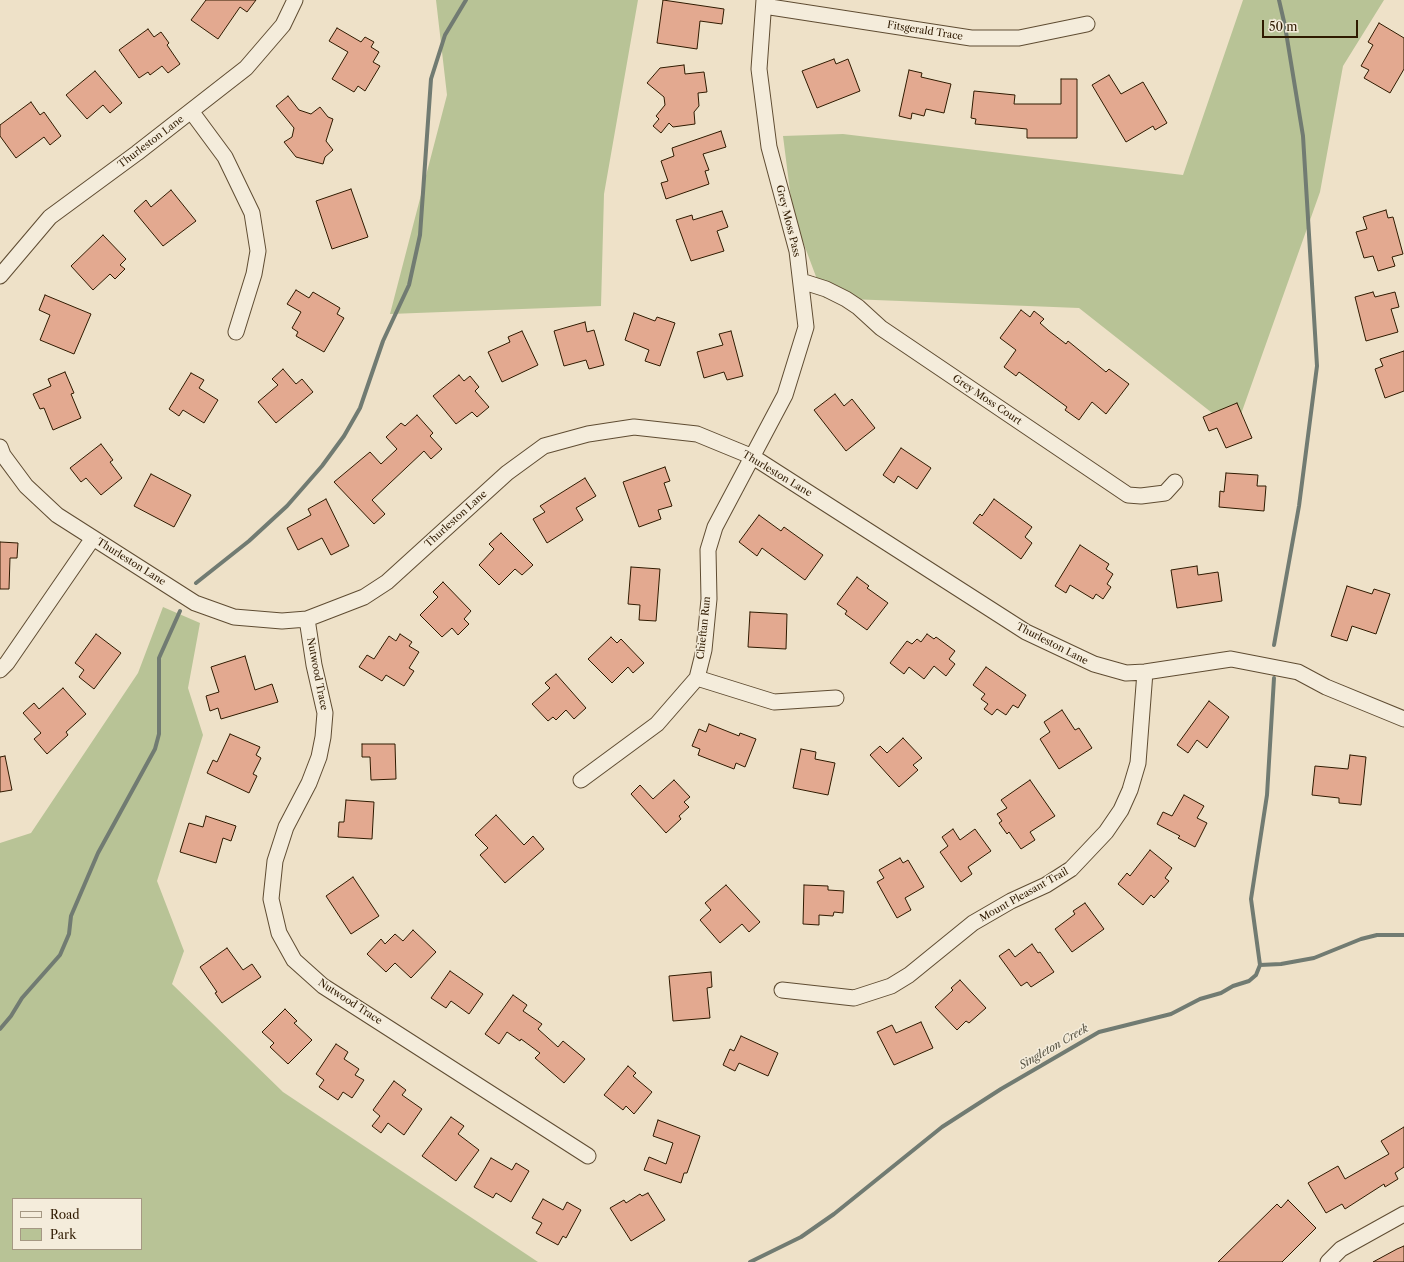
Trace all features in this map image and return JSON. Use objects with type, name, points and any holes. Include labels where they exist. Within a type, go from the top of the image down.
[{"type":"street","name":"Thurleston Lane","points":[[0,276],[50,217],[246,68],[283,25],[295,0]]},
{"type":"street","name":"Fitsgerald Trace","points":[[764,3],[971,38],[1019,38],[1087,24]]},
{"type":"street","name":"Grey Moss Pass","points":[[753,458],[785,395],[806,327],[797,251],[769,147],[759,69],[764,3]]},
{"type":"street","points":[[191,111],[225,157],[252,213],[258,251],[254,274],[236,332]]},
{"type":"street","name":"Grey Moss Court","points":[[801,281],[846,299],[858,307],[881,328],[1128,495],[1140,496],[1165,493],[1174,482]]},
{"type":"street","name":"Thurleston Lane","points":[[0,447],[26,486],[57,515],[195,603],[234,617],[282,621],[307,619],[364,597],[387,582],[507,473],[544,446],[588,434],[634,427],[697,434],[753,458],[1026,632],[1094,664],[1126,673],[1145,672],[1231,659],[1298,672],[1326,687],[1404,719]]},
{"type":"street","name":"Chieftan Run","points":[[581,780],[657,724],[697,678],[704,650],[708,606],[708,550],[715,527],[753,458]]},
{"type":"street","points":[[0,670],[7,663],[93,538]]},
{"type":"street","name":"Nutwood Trace","points":[[307,619],[314,665],[325,713],[324,737],[309,783],[286,827],[276,861],[270,899],[279,933],[294,960],[323,986],[588,1156]]},
{"type":"street","name":"Mount Pleasant Trail","points":[[782,990],[854,998],[891,986],[909,975],[973,922],[1011,901],[1046,885],[1071,869],[1106,832],[1121,810],[1130,790],[1138,763],[1145,672]]},
{"type":"street","points":[[697,678],[774,702],[836,698]]},
{"type":"street","points":[[1328,1262],[1341,1249],[1404,1214]]},
{"type":"green space","points":[[436,0],[638,0],[604,194],[601,306],[390,314],[447,95]]},
{"type":"green space","points":[[1243,0],[1384,0],[1343,66],[1320,192],[1235,431],[1079,308],[824,298],[793,215],[783,136],[843,134],[1183,175]]},
{"type":"green space","points":[[163,607],[200,623],[188,688],[203,735],[157,881],[184,951],[172,984],[283,1092],[538,1262],[0,1262],[0,843],[31,833],[138,673]]},
{"type":"building","points":[[206,0],[256,0],[247,12],[240,7],[218,39],[191,20]]},
{"type":"building","points":[[663,0],[724,9],[722,24],[700,21],[697,49],[657,43]]},
{"type":"building","points":[[1379,23],[1404,38],[1404,69],[1390,93],[1364,78],[1369,70],[1361,66],[1373,45],[1368,42]]},
{"type":"building","points":[[337,28],[361,42],[365,37],[374,42],[371,47],[379,52],[373,62],[380,66],[365,91],[358,86],[354,92],[332,79],[348,52],[329,41]]},
{"type":"building","points":[[148,29],[154,37],[161,32],[169,43],[167,45],[180,64],[168,73],[162,66],[150,75],[148,72],[139,78],[119,50]]},
{"type":"building","points":[[834,59],[836,64],[848,59],[860,91],[817,108],[802,71]]},
{"type":"building","points":[[684,65],[685,74],[704,72],[707,92],[698,93],[699,106],[694,112],[695,124],[673,127],[669,123],[661,133],[653,126],[659,119],[656,116],[665,105],[664,97],[647,83],[660,68]]},
{"type":"building","points":[[909,70],[922,73],[921,77],[951,84],[944,113],[926,109],[924,116],[912,113],[911,119],[899,116]]},
{"type":"building","points":[[95,71],[122,103],[110,113],[103,105],[87,119],[66,95]]},
{"type":"building","points":[[1109,75],[1121,94],[1143,82],[1167,123],[1155,130],[1153,126],[1126,142],[1092,85]]},
{"type":"building","points":[[1061,79],[1077,79],[1077,138],[1027,138],[1027,129],[975,124],[976,119],[971,118],[974,91],[1015,95],[1014,104],[1061,104]]},
{"type":"building","points":[[288,96],[299,110],[311,114],[320,107],[328,117],[333,119],[326,141],[333,150],[325,157],[323,164],[296,157],[284,142],[292,137],[294,128],[276,106]]},
{"type":"building","points":[[31,102],[40,115],[44,112],[61,136],[50,145],[44,137],[16,158],[0,136],[0,125]]},
{"type":"building","points":[[721,131],[726,147],[703,154],[709,170],[705,171],[709,184],[666,199],[661,183],[668,181],[661,161],[674,156],[672,148]]},
{"type":"building","points":[[351,189],[368,237],[332,249],[316,201]]},
{"type":"building","points":[[171,190],[196,221],[163,246],[134,211],[146,200],[151,207]]},
{"type":"building","points":[[1386,210],[1388,218],[1393,217],[1403,254],[1392,257],[1395,266],[1378,271],[1373,256],[1364,258],[1356,232],[1367,229],[1363,217]]},
{"type":"building","points":[[722,211],[728,227],[717,231],[724,251],[691,261],[676,220],[692,215],[693,220]]},
{"type":"building","points":[[103,235],[126,259],[120,265],[125,269],[115,279],[110,274],[93,290],[71,266]]},
{"type":"building","points":[[296,290],[309,298],[313,292],[340,308],[337,314],[344,318],[324,352],[296,336],[298,332],[292,328],[301,312],[287,304]]},
{"type":"building","points":[[1373,292],[1375,297],[1395,292],[1399,307],[1391,309],[1398,332],[1366,341],[1355,297]]},
{"type":"building","points":[[45,295],[91,314],[74,354],[40,340],[50,315],[39,310]]},
{"type":"building","points":[[1021,310],[1030,317],[1034,311],[1044,319],[1040,323],[1049,331],[1066,344],[1068,341],[1106,372],[1109,369],[1129,384],[1106,414],[1092,402],[1079,420],[1065,410],[1067,407],[1019,372],[1016,376],[1004,367],[1016,350],[1000,338]]},
{"type":"building","points":[[634,313],[655,321],[657,317],[675,323],[660,366],[645,361],[649,350],[625,340]]},
{"type":"building","points":[[585,322],[587,332],[594,330],[604,365],[589,369],[586,360],[564,366],[554,331]]},
{"type":"building","points":[[522,331],[538,365],[502,382],[488,352],[510,342],[508,337]]},
{"type":"building","points":[[731,331],[743,376],[727,380],[724,372],[704,378],[697,352],[723,345],[719,334]]},
{"type":"building","points":[[1404,351],[1404,391],[1385,398],[1375,369],[1383,366],[1380,359]]},
{"type":"building","points":[[283,369],[296,384],[302,379],[313,392],[276,423],[258,402],[278,385],[272,379]]},
{"type":"building","points":[[65,372],[74,393],[71,394],[81,418],[53,430],[44,408],[40,409],[33,394],[51,386],[48,379]]},
{"type":"building","points":[[191,373],[204,380],[199,388],[218,400],[204,423],[183,410],[179,416],[169,409]]},
{"type":"building","points":[[459,375],[464,381],[470,376],[479,387],[475,391],[489,407],[477,417],[472,412],[456,424],[433,396]]},
{"type":"building","points":[[835,394],[844,406],[852,399],[875,428],[846,451],[814,410]]},
{"type":"building","points":[[1237,403],[1252,438],[1226,448],[1217,428],[1209,431],[1203,417]]},
{"type":"building","points":[[417,415],[433,433],[430,436],[442,449],[431,459],[424,451],[372,500],[385,514],[374,524],[334,482],[370,452],[381,464],[397,449],[386,437],[401,423],[405,426]]},
{"type":"building","points":[[101,444],[113,460],[110,462],[122,478],[101,495],[86,478],[81,482],[70,468]]},
{"type":"building","points":[[901,448],[931,468],[917,489],[898,476],[894,483],[883,475]]},
{"type":"building","points":[[665,467],[670,481],[664,483],[672,506],[658,510],[661,519],[639,527],[623,482]]},
{"type":"building","points":[[1226,473],[1258,475],[1257,486],[1266,486],[1264,511],[1219,507],[1220,491],[1224,492]]},
{"type":"building","points":[[151,474],[191,495],[174,527],[134,506]]},
{"type":"building","points":[[585,478],[596,496],[576,508],[583,520],[547,543],[533,519],[545,512],[540,506]]},
{"type":"building","points":[[326,499],[349,546],[331,555],[322,538],[298,550],[287,528],[311,515],[308,509]]},
{"type":"building","points":[[994,499],[1032,527],[1025,537],[1032,543],[1021,559],[973,523],[980,514],[982,516]]},
{"type":"building","points":[[759,515],[781,531],[784,527],[823,555],[805,580],[762,548],[757,556],[739,542]]},
{"type":"building","points":[[501,533],[533,565],[522,575],[515,569],[499,585],[479,565],[494,549],[489,544]]},
{"type":"building","points":[[0,542],[18,543],[17,558],[10,558],[9,589],[0,589]]},
{"type":"building","points":[[1080,545],[1109,564],[1106,569],[1113,574],[1107,584],[1111,587],[1103,599],[1096,594],[1093,599],[1070,585],[1066,593],[1055,586]]},
{"type":"building","points":[[1197,566],[1198,575],[1218,572],[1222,601],[1177,608],[1171,570]]},
{"type":"building","points":[[631,567],[660,569],[656,621],[639,620],[640,605],[628,604]]},
{"type":"building","points":[[857,577],[869,586],[867,588],[888,603],[867,630],[845,614],[847,611],[837,604]]},
{"type":"building","points":[[443,582],[471,611],[464,619],[469,624],[458,635],[452,628],[442,637],[420,615],[438,597],[433,592]]},
{"type":"building","points":[[1347,586],[1372,594],[1374,589],[1390,594],[1376,634],[1352,626],[1347,641],[1331,636]]},
{"type":"building","points":[[750,612],[787,614],[786,649],[748,647]]},
{"type":"building","points":[[96,634],[121,653],[94,689],[79,677],[84,670],[75,663]]},
{"type":"building","points":[[400,634],[412,642],[409,646],[419,652],[409,668],[414,671],[404,686],[386,675],[382,681],[359,667],[367,655],[374,659],[389,636],[396,641]]},
{"type":"building","points":[[927,634],[934,639],[936,637],[955,651],[949,659],[955,664],[946,676],[934,666],[924,679],[909,667],[904,674],[890,663],[907,641],[912,644],[917,639],[921,642]]},
{"type":"building","points":[[611,637],[617,643],[621,639],[644,663],[633,673],[628,667],[612,683],[588,659]]},
{"type":"building","points":[[245,656],[255,690],[272,684],[278,702],[221,719],[218,708],[210,711],[206,696],[219,692],[211,667]]},
{"type":"building","points":[[986,667],[1026,695],[1018,708],[1013,705],[1006,715],[997,709],[992,715],[984,709],[988,704],[981,699],[985,694],[973,685]]},
{"type":"building","points":[[556,674],[586,708],[574,719],[566,710],[556,720],[553,717],[548,721],[532,704],[550,688],[545,683]]},
{"type":"building","points":[[63,688],[86,714],[66,732],[68,735],[47,754],[34,739],[41,733],[23,713],[34,703],[39,709]]},
{"type":"building","points":[[1209,701],[1229,717],[1207,748],[1197,740],[1188,753],[1177,745]]},
{"type":"building","points":[[1062,710],[1075,730],[1079,728],[1092,748],[1059,769],[1040,739],[1050,732],[1044,722]]},
{"type":"building","points":[[709,724],[739,736],[740,733],[756,739],[745,767],[736,763],[734,769],[698,755],[700,749],[692,746],[699,729],[706,732]]},
{"type":"building","points":[[230,734],[260,747],[256,755],[261,758],[253,774],[257,776],[249,793],[207,773],[213,760],[217,762]]},
{"type":"building","points":[[903,738],[922,758],[913,765],[918,770],[899,787],[870,755],[880,746],[887,753]]},
{"type":"building","points":[[362,744],[395,744],[396,779],[371,780],[370,757],[362,757]]},
{"type":"building","points":[[801,749],[816,752],[815,759],[835,763],[828,795],[793,788]]},
{"type":"building","points":[[1350,755],[1366,757],[1361,805],[1339,803],[1339,798],[1312,795],[1315,766],[1348,769]]},
{"type":"building","points":[[5,756],[12,790],[0,792],[0,757]]},
{"type":"building","points":[[674,780],[690,797],[684,802],[689,807],[679,816],[681,819],[666,833],[631,794],[640,785],[653,799]]},
{"type":"building","points":[[1030,780],[1055,816],[1030,832],[1035,840],[1021,849],[1009,832],[1007,834],[999,823],[1002,821],[997,814],[1007,808],[1001,800]]},
{"type":"building","points":[[1184,795],[1204,806],[1197,818],[1207,823],[1195,847],[1178,838],[1180,836],[1157,824],[1163,812],[1172,816]]},
{"type":"building","points":[[346,800],[374,802],[372,839],[338,837],[339,822],[344,822]]},
{"type":"building","points":[[496,815],[524,845],[533,836],[544,849],[505,883],[480,855],[488,848],[475,835]]},
{"type":"building","points":[[206,816],[236,826],[231,841],[223,838],[216,863],[180,852],[189,823],[203,827]]},
{"type":"building","points":[[953,829],[960,840],[975,829],[991,851],[968,867],[972,874],[961,882],[940,852],[948,846],[942,837]]},
{"type":"building","points":[[1150,850],[1172,868],[1165,878],[1169,881],[1154,898],[1151,895],[1143,905],[1118,884],[1127,873],[1130,876]]},
{"type":"building","points":[[900,858],[903,863],[908,860],[924,887],[905,898],[911,910],[897,918],[877,882],[884,878],[879,870]]},
{"type":"building","points":[[353,877],[379,916],[351,934],[326,896]]},
{"type":"building","points":[[726,885],[760,922],[749,932],[742,924],[720,943],[700,920],[711,910],[705,903]]},
{"type":"building","points":[[804,885],[828,886],[828,890],[844,891],[843,913],[834,912],[833,916],[819,915],[819,925],[803,924]]},
{"type":"building","points":[[1085,903],[1104,929],[1072,952],[1055,929],[1075,914],[1073,911]]},
{"type":"building","points":[[413,930],[436,952],[411,978],[395,963],[386,972],[367,954],[381,939],[385,944],[395,934],[403,941]]},
{"type":"building","points":[[1032,944],[1038,953],[1040,952],[1054,972],[1031,987],[1027,982],[1021,986],[999,956],[1009,949],[1015,957]]},
{"type":"building","points":[[227,948],[243,970],[252,964],[261,977],[222,1003],[215,993],[217,992],[200,967]]},
{"type":"building","points":[[450,971],[483,994],[469,1014],[451,1001],[446,1008],[431,998]]},
{"type":"building","points":[[711,972],[712,987],[707,988],[710,1018],[673,1021],[669,976]]},
{"type":"building","points":[[960,980],[986,1008],[969,1023],[966,1021],[957,1030],[935,1007],[953,990],[951,988]]},
{"type":"building","points":[[513,995],[527,1005],[523,1011],[542,1024],[538,1029],[558,1047],[563,1041],[585,1059],[564,1083],[535,1058],[540,1053],[521,1039],[520,1041],[507,1032],[499,1044],[485,1034]]},
{"type":"building","points":[[285,1009],[297,1021],[294,1023],[312,1040],[288,1064],[270,1047],[274,1043],[262,1032]]},
{"type":"building","points":[[921,1022],[933,1048],[894,1065],[877,1032],[892,1025],[896,1033]]},
{"type":"building","points":[[741,1036],[778,1053],[768,1076],[739,1063],[735,1071],[723,1065],[730,1049],[734,1051]]},
{"type":"building","points":[[336,1044],[348,1052],[344,1059],[359,1069],[355,1075],[364,1080],[352,1098],[343,1092],[338,1100],[319,1087],[324,1080],[316,1074]]},
{"type":"building","points":[[628,1066],[636,1073],[633,1076],[652,1092],[634,1114],[626,1106],[623,1110],[604,1095]]},
{"type":"building","points":[[394,1081],[406,1090],[402,1095],[422,1109],[404,1135],[388,1123],[381,1133],[372,1126],[380,1116],[373,1110]]},
{"type":"building","points":[[451,1117],[464,1126],[458,1134],[479,1150],[456,1181],[422,1156]]},
{"type":"building","points":[[658,1120],[700,1136],[687,1173],[684,1173],[681,1183],[644,1170],[649,1157],[666,1164],[673,1143],[653,1136]]},
{"type":"building","points":[[1404,1127],[1404,1167],[1395,1173],[1398,1179],[1385,1187],[1384,1184],[1345,1209],[1342,1204],[1326,1213],[1308,1183],[1338,1166],[1345,1179],[1389,1154],[1381,1141]]},
{"type":"building","points":[[491,1158],[512,1170],[516,1163],[529,1171],[511,1202],[496,1193],[493,1198],[474,1187]]},
{"type":"building","points":[[648,1193],[665,1220],[631,1241],[610,1208],[624,1200],[626,1203],[640,1194],[642,1196]]},
{"type":"building","points":[[543,1199],[563,1210],[567,1202],[581,1210],[566,1238],[563,1236],[558,1245],[536,1233],[542,1223],[532,1218]]},
{"type":"building","points":[[1288,1200],[1316,1228],[1282,1262],[1218,1262],[1277,1204],[1281,1208]]},
{"type":"building","points":[[1404,1246],[1404,1262],[1373,1262],[1397,1249]]},
{"type":"waterway","points":[[196,583],[249,541],[287,506],[322,466],[344,436],[360,408],[383,341],[409,285],[420,235],[431,79],[445,35],[466,0]]},
{"type":"waterway","points":[[1274,645],[1299,506],[1317,366],[1303,136],[1285,26],[1279,0]]},
{"type":"waterway","points":[[0,1029],[11,1016],[22,998],[60,955],[69,934],[71,916],[98,853],[155,749],[159,734],[159,658],[180,611]]},
{"type":"waterway","points":[[1260,965],[1251,899],[1267,795],[1274,678]]},
{"type":"waterway","name":"Singleton Creek","points":[[1260,965],[1281,964],[1314,958],[1361,939],[1377,935],[1404,935]]},
{"type":"waterway","name":"Singleton Creek","points":[[750,1262],[801,1237],[834,1214],[942,1127],[1001,1089],[1099,1032],[1171,1014],[1200,999],[1221,993],[1233,986],[1249,981],[1256,975],[1260,965]]}]
